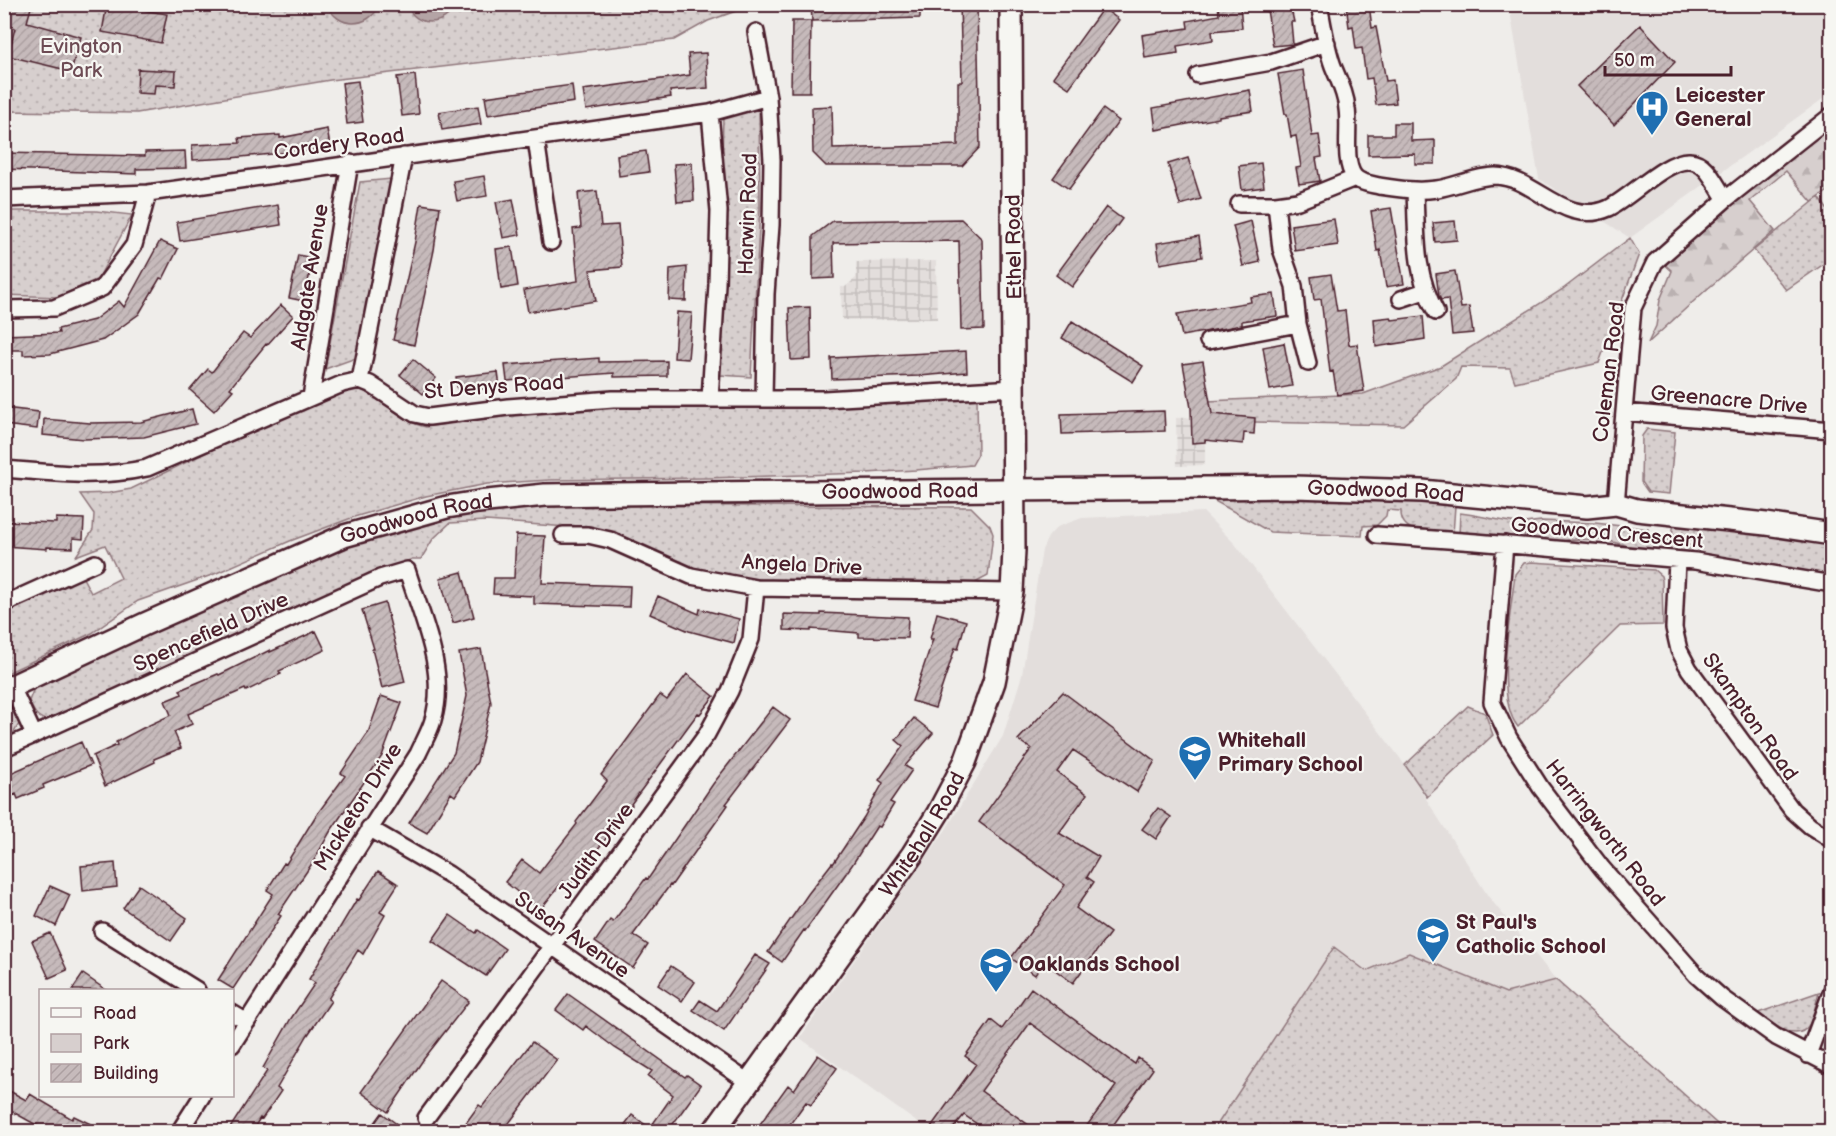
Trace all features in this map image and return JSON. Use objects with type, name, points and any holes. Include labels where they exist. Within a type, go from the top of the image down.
[{"type":"street","name":"Ethel Road","points":[[1011,4],[1015,490]]},
{"type":"street","points":[[1318,4],[1327,43],[1347,108],[1348,164],[1355,178],[1365,183],[1415,191],[1437,189],[1497,176],[1520,181],[1565,208],[1586,213],[1609,208],[1672,165],[1691,161],[1700,163],[1726,199]]},
{"type":"street","name":"Harwin Road","points":[[756,33],[768,97],[772,171],[764,399]]},
{"type":"street","points":[[1198,75],[1271,62],[1327,43]]},
{"type":"street","name":"Cordery Road","points":[[4,199],[148,193],[710,113],[768,97]]},
{"type":"street","name":"Harwin Road","points":[[710,113],[719,211],[710,399]]},
{"type":"street","name":"Coleman Road","points":[[1617,504],[1634,308],[1655,262],[1726,199],[1832,115]]},
{"type":"street","points":[[536,139],[551,242]]},
{"type":"street","points":[[4,469],[86,476],[118,474],[147,468],[342,384],[360,380],[404,156]]},
{"type":"street","name":"Aldgate Avenue","points":[[311,397],[350,163]]},
{"type":"street","points":[[1239,204],[1276,204],[1298,201],[1355,178]]},
{"type":"street","points":[[1415,191],[1420,278],[1436,312]]},
{"type":"street","points":[[4,309],[54,308],[102,288],[134,245],[148,193]]},
{"type":"street","points":[[1276,204],[1281,249],[1294,286],[1298,324],[1308,363]]},
{"type":"street","points":[[1401,299],[1425,291]]},
{"type":"street","points":[[1208,341],[1298,324]]},
{"type":"street","name":"St Denys Road","points":[[360,380],[370,384],[415,414],[429,417],[508,407],[613,399],[824,399],[1015,388]]},
{"type":"street","name":"Greenacre Drive","points":[[1624,412],[1832,430]]},
{"type":"street","name":"Goodwood Road","points":[[8,688],[156,619],[344,536],[447,507],[545,495],[1348,488],[1422,491],[1587,507],[1617,504],[1637,510],[1766,524],[1832,534]]},
{"type":"street","name":"Whitehall Road","points":[[713,1131],[912,855],[965,762],[994,682],[1012,592],[1015,490]]},
{"type":"street","name":"Angela Drive","points":[[563,535],[588,535],[610,540],[691,576],[756,588],[1012,592]]},
{"type":"street","name":"Goodwood Crescent","points":[[1377,535],[1677,560],[1742,568],[1832,584]]},
{"type":"street","name":"Harringworth Road","points":[[1505,544],[1492,702],[1509,738],[1541,788],[1602,868],[1677,956],[1736,1009],[1776,1037],[1832,1066]]},
{"type":"street","name":"Skampton Road","points":[[1677,560],[1674,628],[1679,650],[1689,669],[1792,810],[1810,826],[1832,840]]},
{"type":"street","points":[[4,604],[94,562]]},
{"type":"street","name":"Spencefield Drive","points":[[4,748],[380,578],[407,570]]},
{"type":"street","name":"Mickleton Drive","points":[[234,1042],[418,754],[434,720],[438,690],[432,650],[407,570]]},
{"type":"street","name":"Judith Drive","points":[[426,1118],[707,734],[730,691],[751,639],[756,588]]},
{"type":"street","points":[[8,688],[34,735]]},
{"type":"street","name":"Susan Avenue","points":[[369,828],[448,874],[748,1082]]},
{"type":"street","points":[[102,931],[195,989]]},
{"type":"street","points":[[1808,1055],[1832,990]]},
{"type":"street","points":[[234,1013],[247,1022]]},
{"type":"street","points":[[179,1131],[201,1097]]},
{"type":"shaded area","points":[[407,4],[455,5],[445,18],[431,22],[417,18],[411,13]]},
{"type":"shaded area","points":[[327,5],[380,5],[368,18],[353,23],[338,18]]},
{"type":"shaded area","name":"Leicester General","points":[[1509,5],[1831,5],[1831,93],[1630,238],[1539,179]]},
{"type":"shaded area","points":[[936,261],[937,319],[842,320],[841,287],[845,287],[856,278],[856,262]]},
{"type":"shaded area","points":[[1205,417],[1205,465],[1177,466],[1176,418]]},
{"type":"shaded area","points":[[1203,512],[1235,544],[1400,758],[1488,896],[1556,980],[1725,1131],[929,1131],[800,1038],[945,831],[1003,736],[1022,675],[1042,550],[1048,537],[1057,527],[1082,518]]},
{"type":"green space","name":"Evington Park","points":[[4,5],[753,5],[708,21],[674,40],[330,80],[137,113],[5,111]]},
{"type":"green space","points":[[759,103],[760,208],[751,377],[719,375],[725,280],[726,211],[722,164],[723,114]]},
{"type":"green space","points":[[1831,115],[1831,189],[1812,202],[1786,171],[1750,201],[1775,231],[1648,343],[1656,326],[1660,300],[1672,271],[1661,261]]},
{"type":"green space","points":[[391,179],[356,358],[325,369],[360,182]]},
{"type":"green space","points":[[1819,197],[1831,215],[1831,259],[1786,290],[1754,250]]},
{"type":"green space","points":[[5,211],[96,211],[132,215],[98,279],[58,297],[5,295]]},
{"type":"green space","points":[[1630,238],[1639,254],[1599,363],[1515,382],[1510,368],[1461,367],[1456,379],[1403,425],[1207,421],[1208,401],[1363,394],[1441,366],[1563,289]]},
{"type":"green space","points":[[357,388],[375,397],[399,415],[426,427],[505,415],[599,407],[825,405],[977,398],[978,454],[972,465],[916,470],[709,478],[550,480],[487,484],[426,496],[354,517],[290,541],[212,575],[138,601],[92,633],[5,674],[4,611],[82,576],[91,593],[121,578],[105,545],[76,556],[93,530],[94,514],[80,494],[109,493],[131,489],[259,427],[346,390]]},
{"type":"green space","points":[[1647,429],[1675,432],[1669,494],[1648,492],[1641,482],[1642,436]]},
{"type":"green space","points":[[1213,496],[1400,500],[1455,506],[1453,534],[1420,532],[1406,525],[1401,511],[1387,510],[1386,516],[1377,525],[1363,526],[1362,536],[1270,532],[1213,500]]},
{"type":"green space","points":[[561,505],[971,507],[990,526],[993,534],[988,576],[971,585],[757,579],[714,574],[675,563],[622,535],[594,529],[486,521],[450,523],[433,539],[421,559],[412,559],[49,721],[36,714],[29,701],[34,688],[307,561],[400,529],[473,514]]},
{"type":"green space","points":[[1460,513],[1518,523],[1517,540],[1459,535]]},
{"type":"green space","points":[[1541,521],[1595,523],[1648,529],[1649,535],[1693,546],[1692,555],[1640,549],[1605,540],[1572,539],[1555,543],[1524,540],[1525,523]]},
{"type":"green space","points":[[1674,523],[1831,544],[1831,576],[1698,555],[1699,542],[1672,535]]},
{"type":"green space","points":[[1524,563],[1654,570],[1662,580],[1663,625],[1620,626],[1518,727],[1511,714],[1507,696],[1506,654],[1515,574]]},
{"type":"green space","points":[[5,705],[11,708],[19,724],[10,739],[5,741]]},
{"type":"green space","points":[[1468,706],[1485,713],[1493,735],[1427,797],[1405,765]]},
{"type":"green space","name":"St Paul's Catholic School","points":[[1334,947],[1366,971],[1409,953],[1506,993],[1556,980],[1725,1131],[1213,1131]]},
{"type":"green space","points":[[1819,992],[1814,1013],[1804,1031],[1797,1033],[1783,1030],[1758,1013]]},
{"type":"building","points":[[4,4],[32,4],[27,22],[81,37],[71,71],[8,56],[15,28],[4,25]]},
{"type":"building","points":[[107,4],[167,14],[161,43],[102,32]]},
{"type":"building","points":[[811,4],[920,4],[920,18],[812,21]]},
{"type":"building","points":[[960,4],[977,4],[980,147],[962,166],[826,166],[813,153],[812,107],[832,106],[833,149],[958,145],[958,82],[962,82]]},
{"type":"building","points":[[1218,4],[1240,4],[1242,28],[1212,31],[1213,40],[1177,46],[1178,53],[1145,58],[1142,35],[1188,28],[1187,21],[1219,15]]},
{"type":"building","points":[[1266,4],[1290,4],[1294,22],[1291,22],[1293,44],[1273,46]]},
{"type":"building","points":[[1346,4],[1369,4],[1372,28],[1376,27],[1386,81],[1393,80],[1396,103],[1376,105],[1372,78],[1366,79],[1362,48],[1356,49],[1353,26],[1349,27]]},
{"type":"building","points":[[1103,8],[1119,20],[1069,88],[1053,77]]},
{"type":"building","points":[[792,21],[811,21],[810,92],[791,92]]},
{"type":"building","points":[[1640,25],[1675,62],[1614,125],[1577,86]]},
{"type":"building","points":[[706,53],[708,88],[670,91],[671,97],[586,110],[583,90],[690,75],[688,54]]},
{"type":"building","points":[[138,69],[176,71],[175,86],[155,85],[154,94],[137,93]]},
{"type":"building","points":[[1303,70],[1312,136],[1319,135],[1322,157],[1316,158],[1320,181],[1299,184],[1296,168],[1301,167],[1296,136],[1291,137],[1278,74]]},
{"type":"building","points":[[415,75],[419,114],[402,116],[397,77]]},
{"type":"building","points":[[358,81],[363,122],[347,124],[342,83]]},
{"type":"building","points":[[572,85],[574,102],[488,115],[485,97]]},
{"type":"building","points":[[1250,90],[1253,111],[1156,130],[1153,108]]},
{"type":"building","points":[[478,106],[481,124],[442,130],[439,112]]},
{"type":"building","points":[[1103,109],[1119,121],[1069,189],[1053,178]]},
{"type":"building","points":[[1394,123],[1411,123],[1411,141],[1435,140],[1435,164],[1415,164],[1415,154],[1368,155],[1368,135],[1394,135]]},
{"type":"building","points":[[327,129],[330,146],[293,154],[292,152],[193,160],[192,145],[240,143],[239,138],[280,135],[280,138]]},
{"type":"building","points":[[185,151],[186,168],[136,169],[136,174],[4,169],[4,153],[145,156],[145,152]]},
{"type":"building","points":[[646,151],[649,172],[619,176],[617,155]]},
{"type":"building","points":[[1188,158],[1201,199],[1180,205],[1168,164]]},
{"type":"building","points":[[692,163],[694,201],[677,202],[674,164]]},
{"type":"building","points":[[1261,163],[1264,187],[1242,190],[1239,166]]},
{"type":"building","points":[[484,176],[487,196],[457,201],[453,181]]},
{"type":"building","points":[[597,191],[601,226],[618,225],[622,267],[590,270],[596,301],[528,312],[524,290],[578,281],[573,229],[581,228],[578,193]]},
{"type":"building","points":[[513,199],[520,235],[503,238],[496,202]]},
{"type":"building","points":[[421,204],[440,207],[434,250],[414,345],[393,340]]},
{"type":"building","points":[[278,205],[281,225],[180,241],[177,222]]},
{"type":"building","points":[[1106,207],[1122,219],[1072,287],[1056,275]]},
{"type":"building","points":[[1391,208],[1404,284],[1386,287],[1380,250],[1377,251],[1371,211]]},
{"type":"building","points":[[961,219],[982,239],[984,329],[961,330],[959,241],[833,243],[834,278],[813,279],[813,236],[833,221]]},
{"type":"building","points":[[1334,219],[1338,245],[1295,251],[1291,225]]},
{"type":"building","points":[[1251,221],[1260,262],[1243,266],[1233,226]]},
{"type":"building","points":[[1455,221],[1457,240],[1435,242],[1433,223]]},
{"type":"building","points":[[1199,236],[1202,257],[1160,264],[1157,243]]},
{"type":"building","points":[[160,241],[178,249],[163,279],[160,278],[139,314],[103,340],[50,354],[23,355],[23,350],[4,350],[4,335],[59,333],[58,329],[94,320],[119,301],[124,307]]},
{"type":"building","points":[[512,247],[518,286],[501,289],[496,249]]},
{"type":"building","points":[[298,255],[313,258],[304,301],[289,298]]},
{"type":"building","points":[[687,267],[686,301],[669,300],[670,269]]},
{"type":"building","points":[[1455,271],[1461,308],[1469,307],[1473,333],[1452,335],[1448,299],[1441,300],[1439,296],[1436,274]]},
{"type":"building","points":[[1331,274],[1337,311],[1345,310],[1349,345],[1357,344],[1364,391],[1337,395],[1333,371],[1330,372],[1321,299],[1314,300],[1311,277]]},
{"type":"building","points":[[1274,294],[1277,316],[1242,321],[1242,325],[1182,336],[1177,314],[1251,302],[1250,297]]},
{"type":"building","points":[[281,305],[293,316],[266,344],[230,388],[233,390],[214,411],[190,390],[208,369],[212,372],[243,333],[250,338]]},
{"type":"building","points":[[810,307],[811,359],[791,360],[789,308]]},
{"type":"building","points":[[677,312],[692,313],[688,359],[674,358]]},
{"type":"building","points":[[1423,316],[1425,339],[1376,347],[1374,319],[1391,317],[1392,320]]},
{"type":"building","points":[[1072,321],[1143,366],[1133,382],[1062,338]]},
{"type":"building","points":[[1284,343],[1292,386],[1270,390],[1263,347]]},
{"type":"building","points":[[966,351],[967,372],[832,379],[831,358]]},
{"type":"building","points":[[599,358],[599,362],[667,361],[667,376],[614,377],[614,373],[507,381],[505,365]]},
{"type":"building","points":[[413,359],[436,378],[423,394],[400,375]]},
{"type":"building","points":[[1203,361],[1212,414],[1255,418],[1254,434],[1244,433],[1243,444],[1205,440],[1205,442],[1192,443],[1191,408],[1183,364]]},
{"type":"building","points":[[498,372],[500,387],[458,392],[456,377]]},
{"type":"building","points":[[4,408],[39,412],[37,429],[4,425]]},
{"type":"building","points":[[192,409],[196,424],[144,437],[84,439],[43,435],[44,419],[90,423],[141,422]]},
{"type":"building","points":[[1164,411],[1165,431],[1062,434],[1061,414]]},
{"type":"building","points":[[56,518],[84,519],[83,539],[73,538],[73,548],[4,546],[4,521],[56,523]]},
{"type":"building","points":[[516,535],[545,536],[542,583],[630,586],[629,607],[534,604],[534,596],[493,594],[494,578],[514,578]]},
{"type":"building","points":[[462,572],[474,617],[453,623],[440,578]]},
{"type":"building","points":[[658,596],[699,614],[700,609],[739,619],[734,643],[689,631],[650,614]]},
{"type":"building","points":[[385,603],[405,682],[382,688],[372,649],[374,649],[362,610]]},
{"type":"building","points":[[821,613],[908,617],[907,638],[859,637],[859,633],[811,629],[811,631],[784,630],[784,614],[821,615]]},
{"type":"building","points":[[937,613],[966,621],[958,649],[955,648],[935,708],[912,701],[933,639],[930,639]]},
{"type":"building","points":[[316,631],[325,650],[279,671],[281,674],[246,691],[245,689],[188,714],[192,724],[174,732],[181,748],[154,759],[155,762],[105,786],[93,756],[171,715],[165,701],[182,694],[180,690]]},
{"type":"building","points":[[481,649],[491,703],[477,762],[455,796],[451,793],[427,833],[409,823],[454,753],[467,696],[459,653]]},
{"type":"building","points":[[687,674],[714,696],[700,714],[698,713],[632,805],[569,886],[563,881],[540,910],[505,882],[522,860],[539,873],[607,781],[601,775],[660,695],[667,700]]},
{"type":"building","points":[[1063,692],[1155,761],[1137,792],[1073,750],[1057,772],[1087,794],[1059,833],[1099,857],[1087,877],[1094,882],[1076,908],[1110,933],[1073,983],[1044,962],[1035,975],[1011,958],[1065,885],[979,822],[1031,749],[1018,740]]},
{"type":"building","points":[[381,696],[402,703],[382,756],[330,832],[278,914],[281,916],[233,989],[218,980],[273,894],[267,890],[345,776],[341,773],[368,733]]},
{"type":"building","points":[[773,707],[790,720],[726,804],[728,805],[671,886],[633,935],[648,945],[633,968],[595,942],[610,920],[613,922],[646,878],[648,879],[713,784]]},
{"type":"building","points":[[914,718],[933,733],[905,766],[912,770],[890,802],[894,804],[880,827],[877,826],[852,865],[782,962],[768,952],[808,894],[833,864],[864,817],[883,783],[879,780],[903,746],[896,740]]},
{"type":"building","points":[[81,742],[91,765],[43,785],[44,788],[18,799],[16,794],[4,800],[4,776]]},
{"type":"building","points":[[1158,808],[1171,817],[1156,839],[1142,829]]},
{"type":"building","points":[[115,863],[117,887],[83,891],[81,866]]},
{"type":"building","points":[[378,871],[398,884],[380,912],[385,915],[363,954],[358,950],[328,999],[331,1001],[307,1036],[277,1088],[281,1091],[262,1119],[260,1118],[252,1131],[228,1131],[267,1071],[263,1068],[290,1020],[315,983],[309,979],[357,899],[359,900]]},
{"type":"building","points":[[139,885],[187,918],[171,941],[123,908]]},
{"type":"building","points":[[50,886],[70,895],[56,926],[36,916]]},
{"type":"building","points":[[450,915],[476,933],[478,930],[505,949],[486,976],[432,941]]},
{"type":"building","points":[[50,933],[67,970],[49,978],[32,941]]},
{"type":"building","points":[[755,955],[770,964],[724,1031],[693,1010],[700,1000],[717,1011]]},
{"type":"building","points":[[671,966],[695,982],[682,1001],[658,985]]},
{"type":"building","points":[[83,974],[105,989],[73,989]]},
{"type":"building","points":[[441,981],[469,1001],[423,1060],[388,1112],[361,1092]]},
{"type":"building","points":[[1031,988],[1135,1064],[1138,1058],[1153,1069],[1109,1131],[1083,1131],[1116,1086],[1030,1023],[981,1091],[1037,1131],[987,1131],[964,1115],[951,1131],[928,1131],[976,1064],[965,1056],[991,1020],[1002,1029]]},
{"type":"building","points":[[568,994],[685,1077],[687,1075],[701,1085],[668,1131],[620,1131],[632,1115],[650,1128],[673,1095],[648,1076],[652,1071],[615,1048],[586,1026],[583,1030],[556,1010]]},
{"type":"building","points":[[532,1042],[557,1060],[503,1131],[460,1131],[479,1105],[482,1107]]},
{"type":"building","points":[[818,1055],[837,1068],[811,1105],[806,1102],[785,1131],[755,1131],[788,1085],[794,1090]]},
{"type":"building","points":[[4,1088],[26,1100],[30,1094],[72,1119],[74,1116],[105,1131],[47,1131],[4,1107]]},
{"type":"building","points":[[382,1113],[406,1131],[369,1131]]},
{"type":"place","name":"Leicester General","points":[[1652,136]]},
{"type":"place","name":"Whitehall Primary School","points":[[1195,781]]},
{"type":"place","name":"St Paul's Catholic School","points":[[1433,963]]},
{"type":"place","name":"Oaklands School","points":[[996,993]]}]
